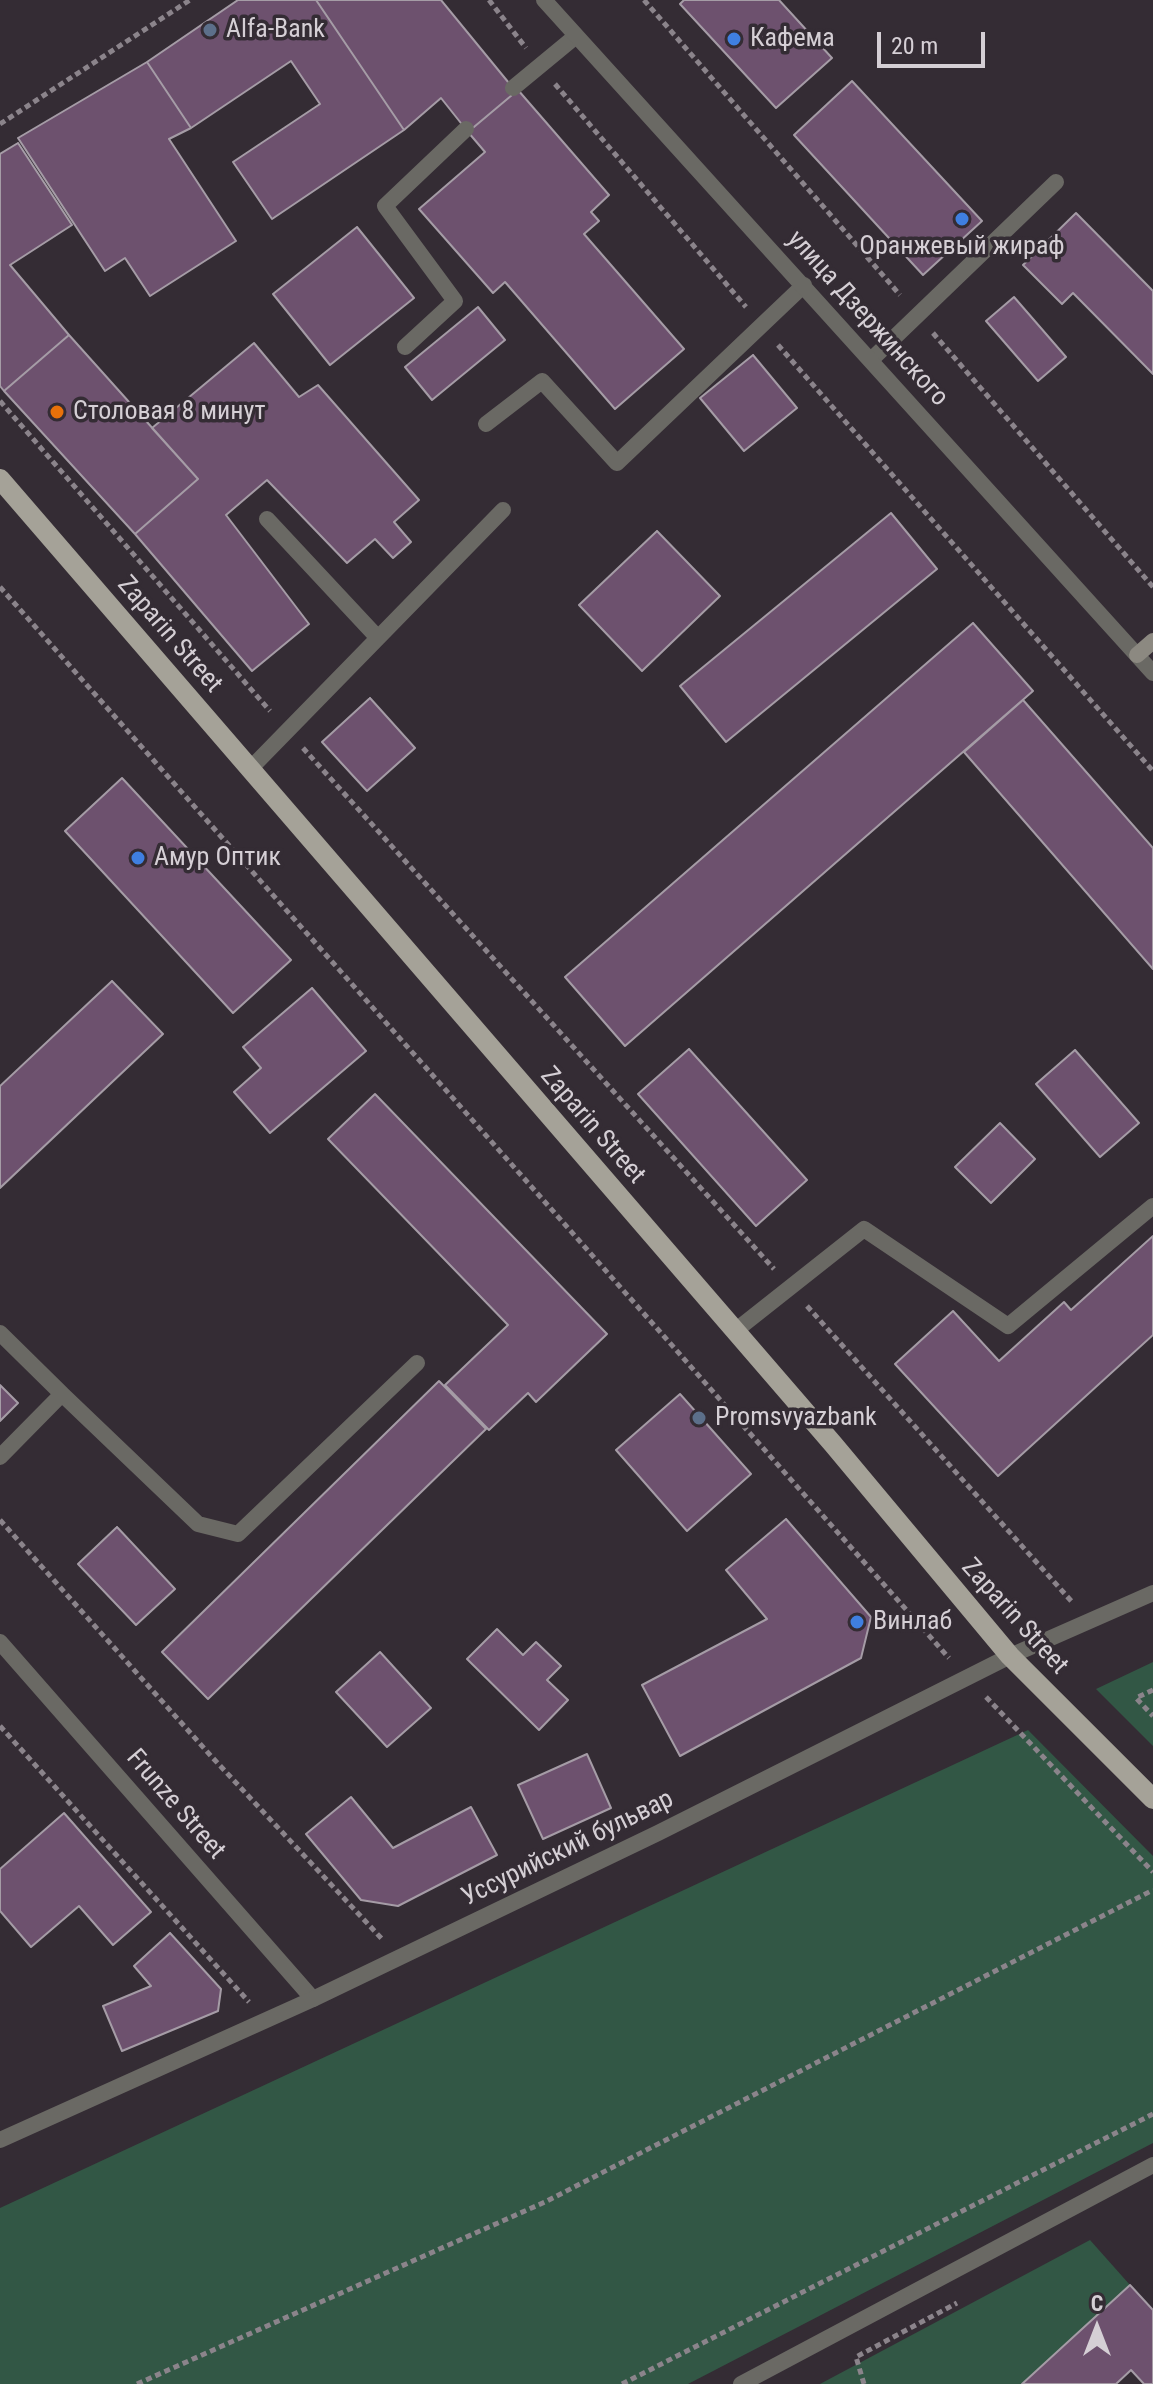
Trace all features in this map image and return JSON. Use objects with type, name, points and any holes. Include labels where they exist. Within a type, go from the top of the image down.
[{"type":"main road","name":"Zaparin Street","points":[[0,479],[735,1331],[1010,1656],[1153,1799]]},
{"type":"main road","points":[[1137,655],[1153,641]]},
{"type":"street","name":"улица Дзержинского","points":[[544,0],[1153,673]]},
{"type":"street","points":[[513,88],[576,36]]},
{"type":"street","points":[[405,347],[455,301],[385,206],[466,129]]},
{"type":"street","points":[[871,360],[1056,182]]},
{"type":"street","points":[[486,424],[542,381],[617,463],[804,285]]},
{"type":"street","points":[[250,769],[503,510]]},
{"type":"street","points":[[267,519],[378,638]]},
{"type":"street","points":[[735,1331],[864,1229],[1008,1326],[1153,1206]]},
{"type":"street","points":[[0,1333],[198,1524],[238,1534],[417,1363]]},
{"type":"street","points":[[0,1457],[62,1394]]},
{"type":"street","name":"Уссурийский бульвар","points":[[0,2140],[313,1999],[658,1833],[1010,1656],[1153,1593]]},
{"type":"street","name":"Frunze Street","points":[[0,1642],[313,1999]]},
{"type":"street","points":[[741,2384],[1153,2165]]},
{"type":"path","points":[[0,124],[190,0]]},
{"type":"path","points":[[489,0],[541,67],[762,326],[1153,771]]},
{"type":"path","points":[[0,401],[288,731],[1089,1622]]},
{"type":"path","points":[[0,587],[967,1678],[1153,1872]]},
{"type":"path","points":[[0,1520],[211,1756],[399,1958]]},
{"type":"path","points":[[1153,1690],[1136,1698],[1153,1716]]},
{"type":"path","points":[[0,1726],[265,2021]]},
{"type":"path","points":[[137,2384],[545,2202],[1153,1890]]},
{"type":"path","points":[[622,2384],[1153,2114]]},
{"type":"path","points":[[864,2384],[856,2357],[964,2299]]},
{"type":"green space","points":[[1153,1662],[1153,1746],[1096,1689]]},
{"type":"green space","points":[[1028,1730],[1153,1856],[1153,2143],[688,2384],[0,2384],[0,2208]]},
{"type":"green space","points":[[1090,2240],[1130,2285],[1022,2384],[820,2384]]},
{"type":"building","points":[[238,0],[316,0],[404,130],[272,219],[233,162],[320,104],[291,61],[191,128],[147,62]]},
{"type":"building","points":[[316,0],[441,0],[513,88],[518,90],[468,132],[441,98],[404,130]]},
{"type":"building","points":[[684,0],[779,0],[832,58],[776,108],[680,4]]},
{"type":"building","points":[[147,62],[191,128],[169,139],[236,241],[150,296],[125,258],[105,271],[18,138]]},
{"type":"building","points":[[852,81],[982,221],[923,275],[794,135]]},
{"type":"building","points":[[518,90],[609,195],[591,212],[599,221],[584,234],[684,349],[615,409],[505,282],[493,293],[419,209],[485,152],[468,132]]},
{"type":"building","points":[[18,143],[72,225],[10,265],[69,335],[4,391],[0,386],[0,154]]},
{"type":"building","points":[[1076,213],[1153,291],[1153,374],[1073,293],[1062,304],[1023,265]]},
{"type":"building","points":[[357,227],[414,298],[330,365],[273,294]]},
{"type":"building","points":[[1014,297],[1066,357],[1038,381],[986,321]]},
{"type":"building","points":[[478,307],[505,340],[432,400],[405,367]]},
{"type":"building","points":[[69,335],[198,479],[135,534],[4,391]]},
{"type":"building","points":[[254,343],[299,397],[318,385],[419,500],[394,522],[411,542],[393,558],[375,539],[347,563],[267,480],[226,515],[309,624],[252,671],[135,534],[198,479],[152,428]]},
{"type":"building","points":[[753,355],[797,408],[744,451],[700,398]]},
{"type":"building","points":[[891,513],[937,569],[726,742],[680,686]]},
{"type":"building","points":[[657,531],[720,596],[642,671],[579,605]]},
{"type":"building","points":[[973,623],[1033,691],[625,1046],[565,977]]},
{"type":"building","points":[[370,698],[415,748],[367,791],[322,742]]},
{"type":"building","points":[[1023,700],[1153,848],[1153,969],[964,752]]},
{"type":"building","points":[[122,778],[291,960],[233,1013],[65,831]]},
{"type":"building","points":[[112,981],[163,1034],[0,1188],[0,1086]]},
{"type":"building","points":[[312,988],[366,1051],[270,1133],[234,1092],[261,1068],[243,1047]]},
{"type":"building","points":[[689,1049],[807,1180],[756,1226],[638,1094]]},
{"type":"building","points":[[1075,1050],[1139,1123],[1100,1157],[1036,1084]]},
{"type":"building","points":[[375,1094],[607,1334],[536,1402],[528,1393],[489,1430],[445,1385],[508,1325],[328,1139]]},
{"type":"building","points":[[1000,1123],[1035,1159],[991,1203],[955,1167]]},
{"type":"building","points":[[1153,1236],[1153,1335],[998,1476],[895,1364],[953,1311],[999,1361],[1064,1302],[1071,1310]]},
{"type":"building","points":[[439,1381],[486,1429],[208,1699],[162,1652]]},
{"type":"building","points":[[0,1385],[18,1403],[0,1421]]},
{"type":"building","points":[[680,1394],[751,1474],[687,1531],[616,1450]]},
{"type":"building","points":[[786,1519],[871,1617],[861,1658],[680,1756],[642,1685],[767,1619],[726,1570]]},
{"type":"building","points":[[117,1527],[175,1589],[136,1625],[78,1564]]},
{"type":"building","points":[[497,1629],[523,1655],[536,1642],[561,1666],[547,1680],[568,1700],[539,1730],[467,1659]]},
{"type":"building","points":[[380,1652],[431,1708],[387,1747],[336,1692]]},
{"type":"building","points":[[587,1754],[611,1808],[543,1839],[518,1785]]},
{"type":"building","points":[[351,1797],[393,1848],[471,1807],[497,1855],[398,1906],[361,1900],[306,1834]]},
{"type":"building","points":[[64,1813],[151,1912],[113,1945],[79,1906],[31,1947],[0,1911],[0,1869]]},
{"type":"building","points":[[170,1933],[221,1989],[218,2011],[122,2051],[103,2006],[151,1986],[134,1966]]},
{"type":"building","points":[[1130,2285],[1153,2310],[1153,2384],[1144,2384],[1131,2370],[1116,2384],[1022,2384]]},
{"type":"place","name":"Alfa-Bank","points":[[210,30]]},
{"type":"place","name":"Кафема","points":[[734,39]]},
{"type":"place","name":"Оранжевый жираф","points":[[962,219]]},
{"type":"place","name":"Столовая 8 минут","points":[[57,412]]},
{"type":"place","name":"Амур Оптик","points":[[138,858]]},
{"type":"place","name":"Promsvyazbank","points":[[699,1418]]},
{"type":"place","name":"Винлаб","points":[[857,1622]]}]
